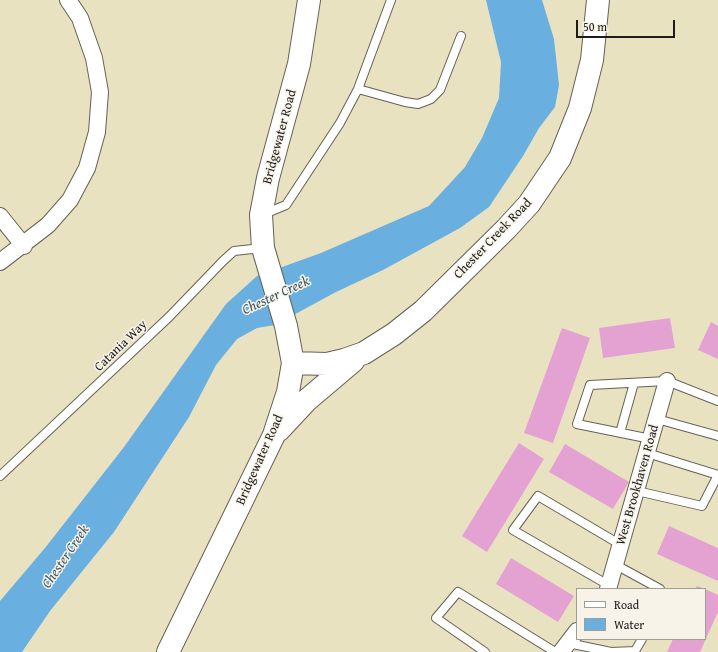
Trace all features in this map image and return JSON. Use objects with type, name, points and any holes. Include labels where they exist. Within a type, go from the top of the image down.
[{"type":"street","points":[[0,262],[24,246],[48,225],[70,200],[87,168],[97,132],[100,92],[94,58],[80,18],[68,0]]},
{"type":"street","name":"Bridgewater Road","points":[[168,652],[274,435],[288,392],[293,363],[286,326],[265,257],[261,215],[268,178],[299,64],[309,0]]},
{"type":"street","name":"Chester Creek Road","points":[[293,363],[327,364],[344,360],[364,353],[394,334],[423,311],[506,229],[545,183],[560,158],[571,135],[588,82],[596,30],[598,0]]},
{"type":"street","points":[[0,216],[24,246]]},
{"type":"street","points":[[274,435],[312,395],[332,377],[364,353]]},
{"type":"street","name":"West Brookhaven Road","points":[[609,587],[667,381]]},
{"type":"lane","points":[[261,215],[286,205],[340,123],[358,89],[391,0]]},
{"type":"lane","points":[[358,89],[418,104],[431,99],[440,90],[461,36]]},
{"type":"lane","name":"Catania Way","points":[[0,476],[169,317],[234,251],[265,257]]},
{"type":"lane","points":[[637,491],[702,506],[718,475],[620,432],[577,424],[590,385],[667,381],[718,401]]},
{"type":"lane","points":[[620,432],[634,383]]},
{"type":"lane","points":[[657,419],[718,436]]},
{"type":"lane","points":[[609,587],[513,530],[538,496],[622,545]]},
{"type":"lane","points":[[616,565],[658,588]]},
{"type":"lane","points":[[485,652],[436,618],[458,592],[565,645],[611,652],[635,651],[641,640]]},
{"type":"water","name":"Chester Creek","points":[[486,0],[542,0],[554,39],[559,85],[555,107],[539,128],[523,156],[489,207],[460,228],[383,270],[336,292],[275,325],[257,328],[237,339],[216,365],[189,417],[114,532],[50,611],[22,652],[0,652],[0,601],[45,548],[124,447],[226,304],[257,276],[321,253],[429,206],[465,167],[482,138],[499,98],[501,62]]},
{"type":"building","points":[[670,318],[675,348],[603,358],[599,328]]},
{"type":"building","points":[[711,322],[718,326],[718,359],[698,350]]},
{"type":"building","points":[[562,328],[590,338],[553,443],[524,433]]},
{"type":"building","points":[[519,443],[544,459],[487,552],[462,536]]},
{"type":"building","points":[[565,444],[629,482],[613,509],[549,472]]},
{"type":"building","points":[[669,526],[718,548],[718,581],[657,554]]},
{"type":"building","points":[[511,558],[574,596],[558,622],[496,584]]},
{"type":"building","points":[[706,589],[718,595],[718,612],[706,639]]},
{"type":"building","points":[[673,640],[705,640],[700,652],[667,652]]}]
